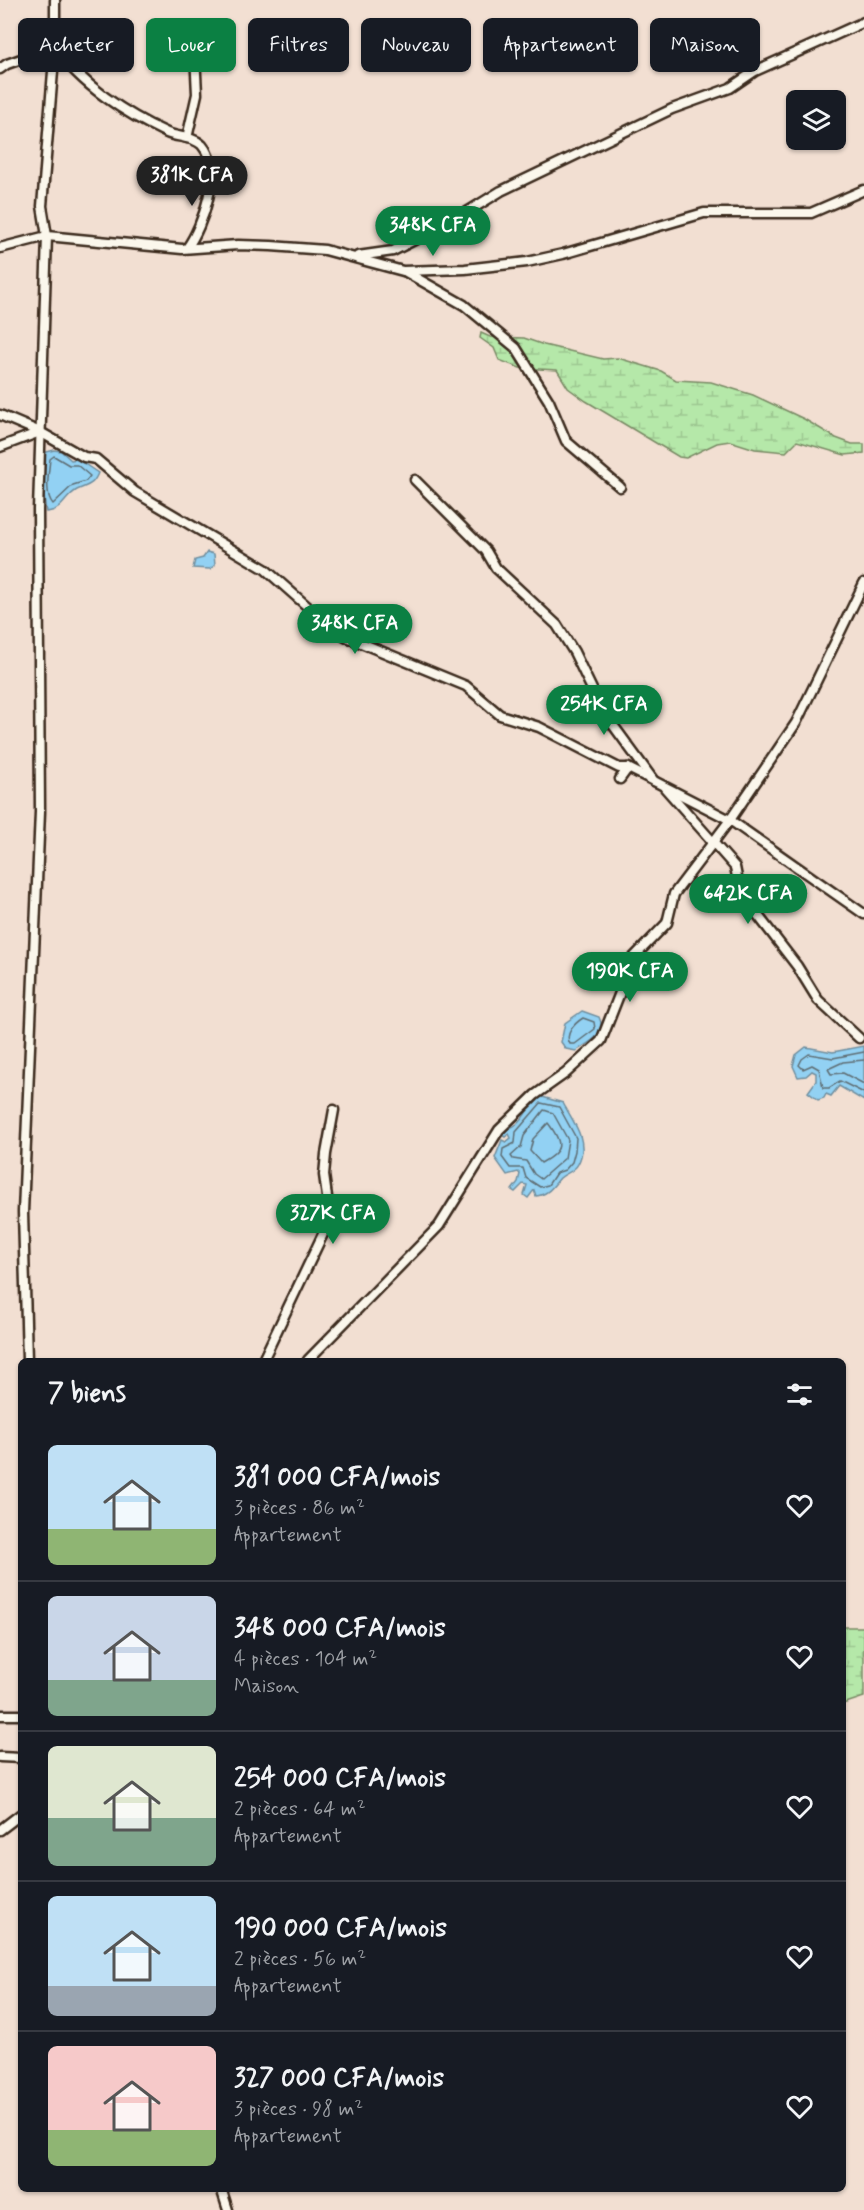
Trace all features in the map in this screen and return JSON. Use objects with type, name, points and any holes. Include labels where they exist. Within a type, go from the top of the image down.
[{"type":"street","points":[[55,0],[55,18]]},
{"type":"street","points":[[351,256],[393,251],[454,220],[501,191],[672,109],[730,88],[755,71],[864,22]]},
{"type":"street","points":[[0,69],[18,60]]},
{"type":"street","points":[[27,1358],[23,1212],[40,812],[40,432],[44,385],[43,303],[47,236],[42,206],[53,72]]},
{"type":"street","points":[[75,72],[138,117],[168,134],[187,138],[202,145],[212,173],[200,229],[187,248]]},
{"type":"street","points":[[187,138],[197,94],[196,72]]},
{"type":"street","points":[[403,271],[465,270],[527,262],[704,213],[811,213],[864,190]]},
{"type":"street","points":[[0,248],[47,236],[187,248],[271,246],[325,250],[403,271],[464,304],[516,348],[549,401],[566,441],[620,487]]},
{"type":"street","points":[[0,415],[40,432],[84,457],[96,459],[135,492],[265,569],[334,630],[441,678],[466,686],[500,715],[539,727],[619,768],[628,768],[665,788],[735,867],[740,892],[797,966],[818,1000],[860,1038]]},
{"type":"street","points":[[0,447],[40,432]]},
{"type":"street","points":[[415,480],[486,551],[496,568],[557,625],[574,652],[602,710],[654,781]]},
{"type":"street","points":[[310,1358],[439,1226],[499,1130],[535,1095],[566,1073],[601,1041],[634,957],[667,923],[674,894],[730,820],[796,723],[864,583]]},
{"type":"street","points":[[620,779],[628,768]]},
{"type":"street","points":[[665,788],[673,789],[730,820],[864,914]]},
{"type":"street","points":[[263,1358],[323,1234],[328,1204],[324,1175],[334,1110]]},
{"type":"street","points":[[0,1715],[18,1715]]},
{"type":"street","points":[[0,1757],[18,1758]]},
{"type":"street","points":[[0,1830],[18,1816]]},
{"type":"street","points":[[222,2192],[228,2210]]},
{"type":"green space","points":[[481,333],[490,337],[524,338],[603,359],[618,358],[661,371],[676,380],[711,382],[753,395],[804,419],[836,438],[852,444],[864,444],[864,453],[845,455],[797,441],[786,452],[755,449],[730,441],[717,443],[686,458],[679,457],[586,401],[568,388],[557,370],[520,368],[499,360],[494,348],[480,338]]},
{"type":"green space","points":[[846,1627],[864,1627],[864,1697],[846,1703]]},
{"type":"water","points":[[61,451],[71,460],[77,459],[98,473],[92,483],[77,490],[56,509],[46,512],[42,479],[43,453]]},
{"type":"water","points":[[207,552],[214,554],[215,565],[210,569],[193,568],[195,560],[203,558]]},
{"type":"water","points":[[582,1011],[599,1017],[601,1029],[599,1034],[576,1051],[566,1049],[561,1042],[565,1023]]},
{"type":"water","points":[[864,1046],[864,1101],[839,1086],[831,1096],[826,1094],[824,1098],[818,1100],[808,1092],[816,1081],[816,1073],[812,1071],[806,1076],[798,1077],[793,1066],[796,1055],[806,1047],[833,1052]]},
{"type":"water","points":[[539,1096],[563,1103],[579,1132],[582,1148],[578,1164],[574,1169],[560,1178],[547,1192],[536,1196],[534,1190],[528,1198],[524,1195],[527,1185],[523,1184],[515,1192],[512,1190],[520,1174],[518,1172],[507,1175],[495,1158],[502,1140],[506,1142],[511,1138],[509,1134],[505,1137],[500,1134],[517,1124]]}]
